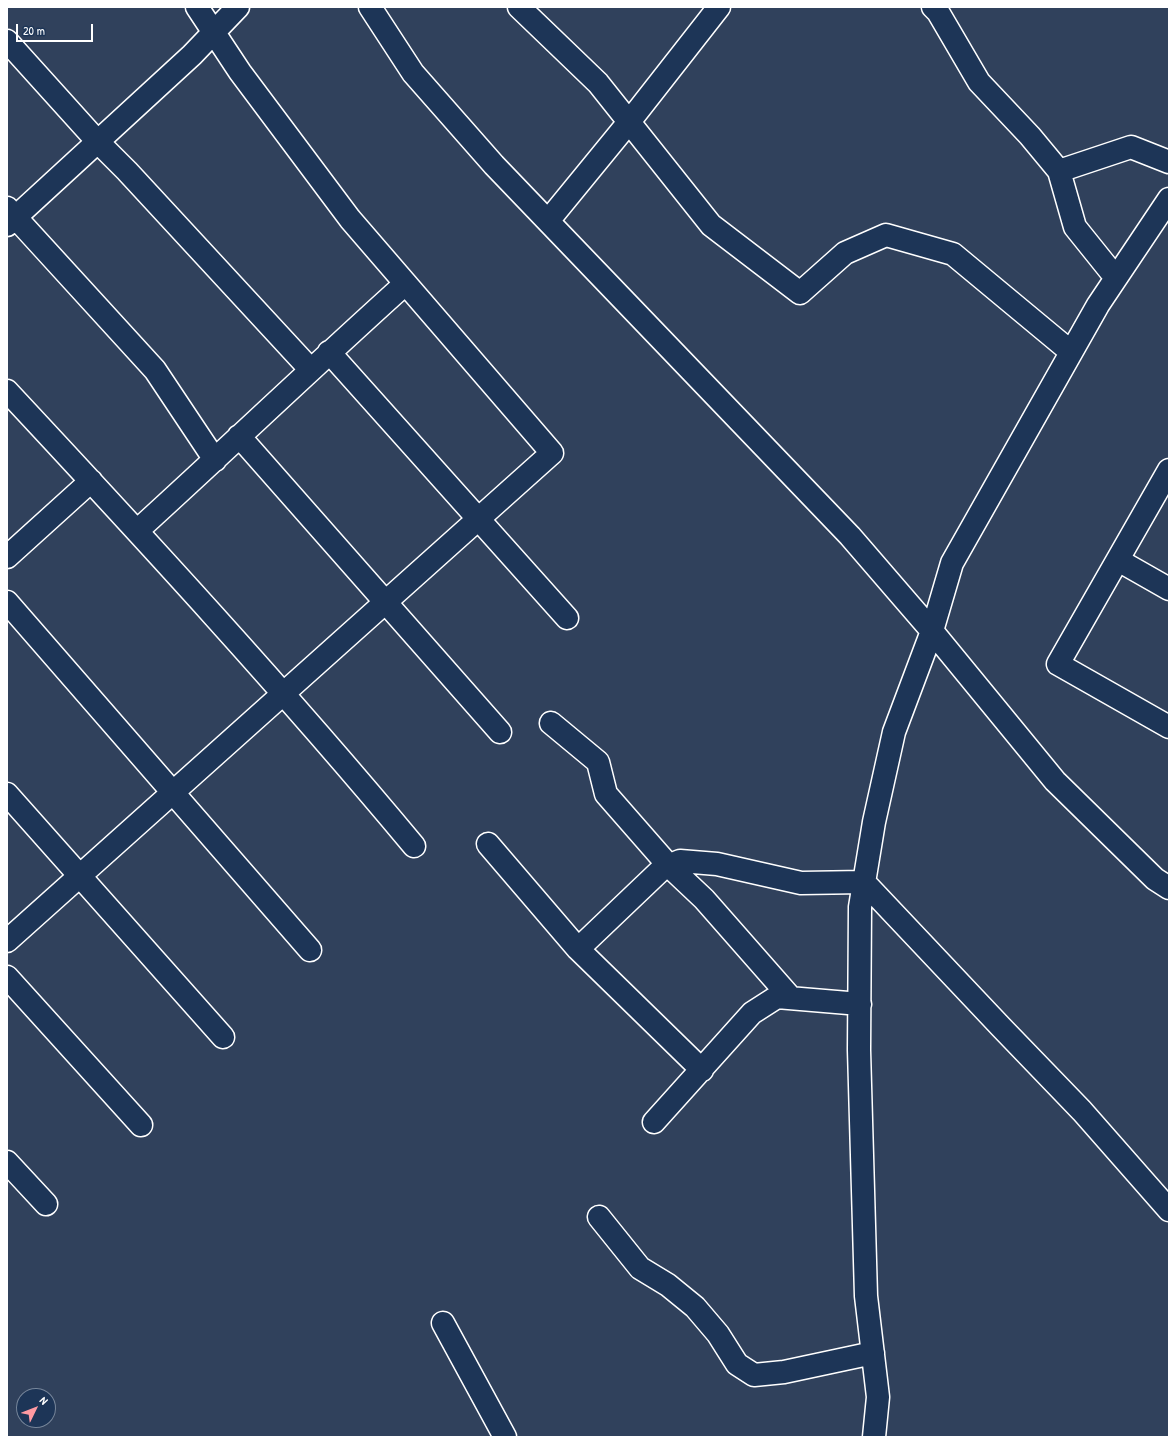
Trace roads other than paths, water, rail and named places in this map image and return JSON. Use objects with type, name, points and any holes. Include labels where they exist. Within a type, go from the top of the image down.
[{"type":"street","points":[[7,941],[552,453],[350,219],[240,72],[196,7]]},
{"type":"street","points":[[215,460],[155,370],[10,217],[98,142],[192,55],[238,7]]},
{"type":"street","points":[[370,7],[413,73],[494,165],[850,536],[932,631],[1055,781],[1156,879],[1169,888]]},
{"type":"street","points":[[548,221],[629,122],[719,7]]},
{"type":"street","points":[[933,7],[938,12],[979,82],[1030,136],[1059,171],[1075,227],[1116,278]]},
{"type":"street","points":[[524,9],[598,83],[711,226],[800,292],[845,253],[886,235],[953,254],[1071,352]]},
{"type":"street","points":[[7,41],[98,142],[127,171],[310,369]]},
{"type":"street","points":[[1059,171],[1131,148],[1169,162]]},
{"type":"street","points":[[874,1437],[878,1397],[866,1296],[860,1050],[860,907],[874,822],[894,732],[932,631],[952,563],[1098,305],[1169,199]]},
{"type":"street","points":[[137,531],[215,460],[310,369],[405,284]]},
{"type":"street","points":[[329,352],[567,618]]},
{"type":"street","points":[[7,391],[137,531],[345,763],[414,846]]},
{"type":"street","points":[[239,436],[500,732]]},
{"type":"street","points":[[1169,470],[1058,664],[1169,727]]},
{"type":"street","points":[[7,558],[91,481]]},
{"type":"street","points":[[1118,560],[1169,589]]},
{"type":"street","points":[[7,602],[310,950]]},
{"type":"street","points":[[551,723],[598,762],[606,794],[668,866],[704,899],[791,998]]},
{"type":"street","points":[[7,794],[223,1037]]},
{"type":"street","points":[[488,844],[578,949],[702,1070]]},
{"type":"street","points":[[578,949],[664,868],[680,861],[717,864],[801,883],[864,882],[995,1022],[1082,1111],[1169,1210]]},
{"type":"street","points":[[7,977],[141,1125]]},
{"type":"street","points":[[654,1122],[752,1013],[777,997],[860,1004]]},
{"type":"street","points":[[7,1162],[46,1204]]},
{"type":"street","points":[[599,1217],[640,1268],[668,1285],[695,1307],[718,1334],[737,1364],[754,1376],[784,1372],[873,1353]]},
{"type":"street","points":[[443,1323],[505,1437]]}]
